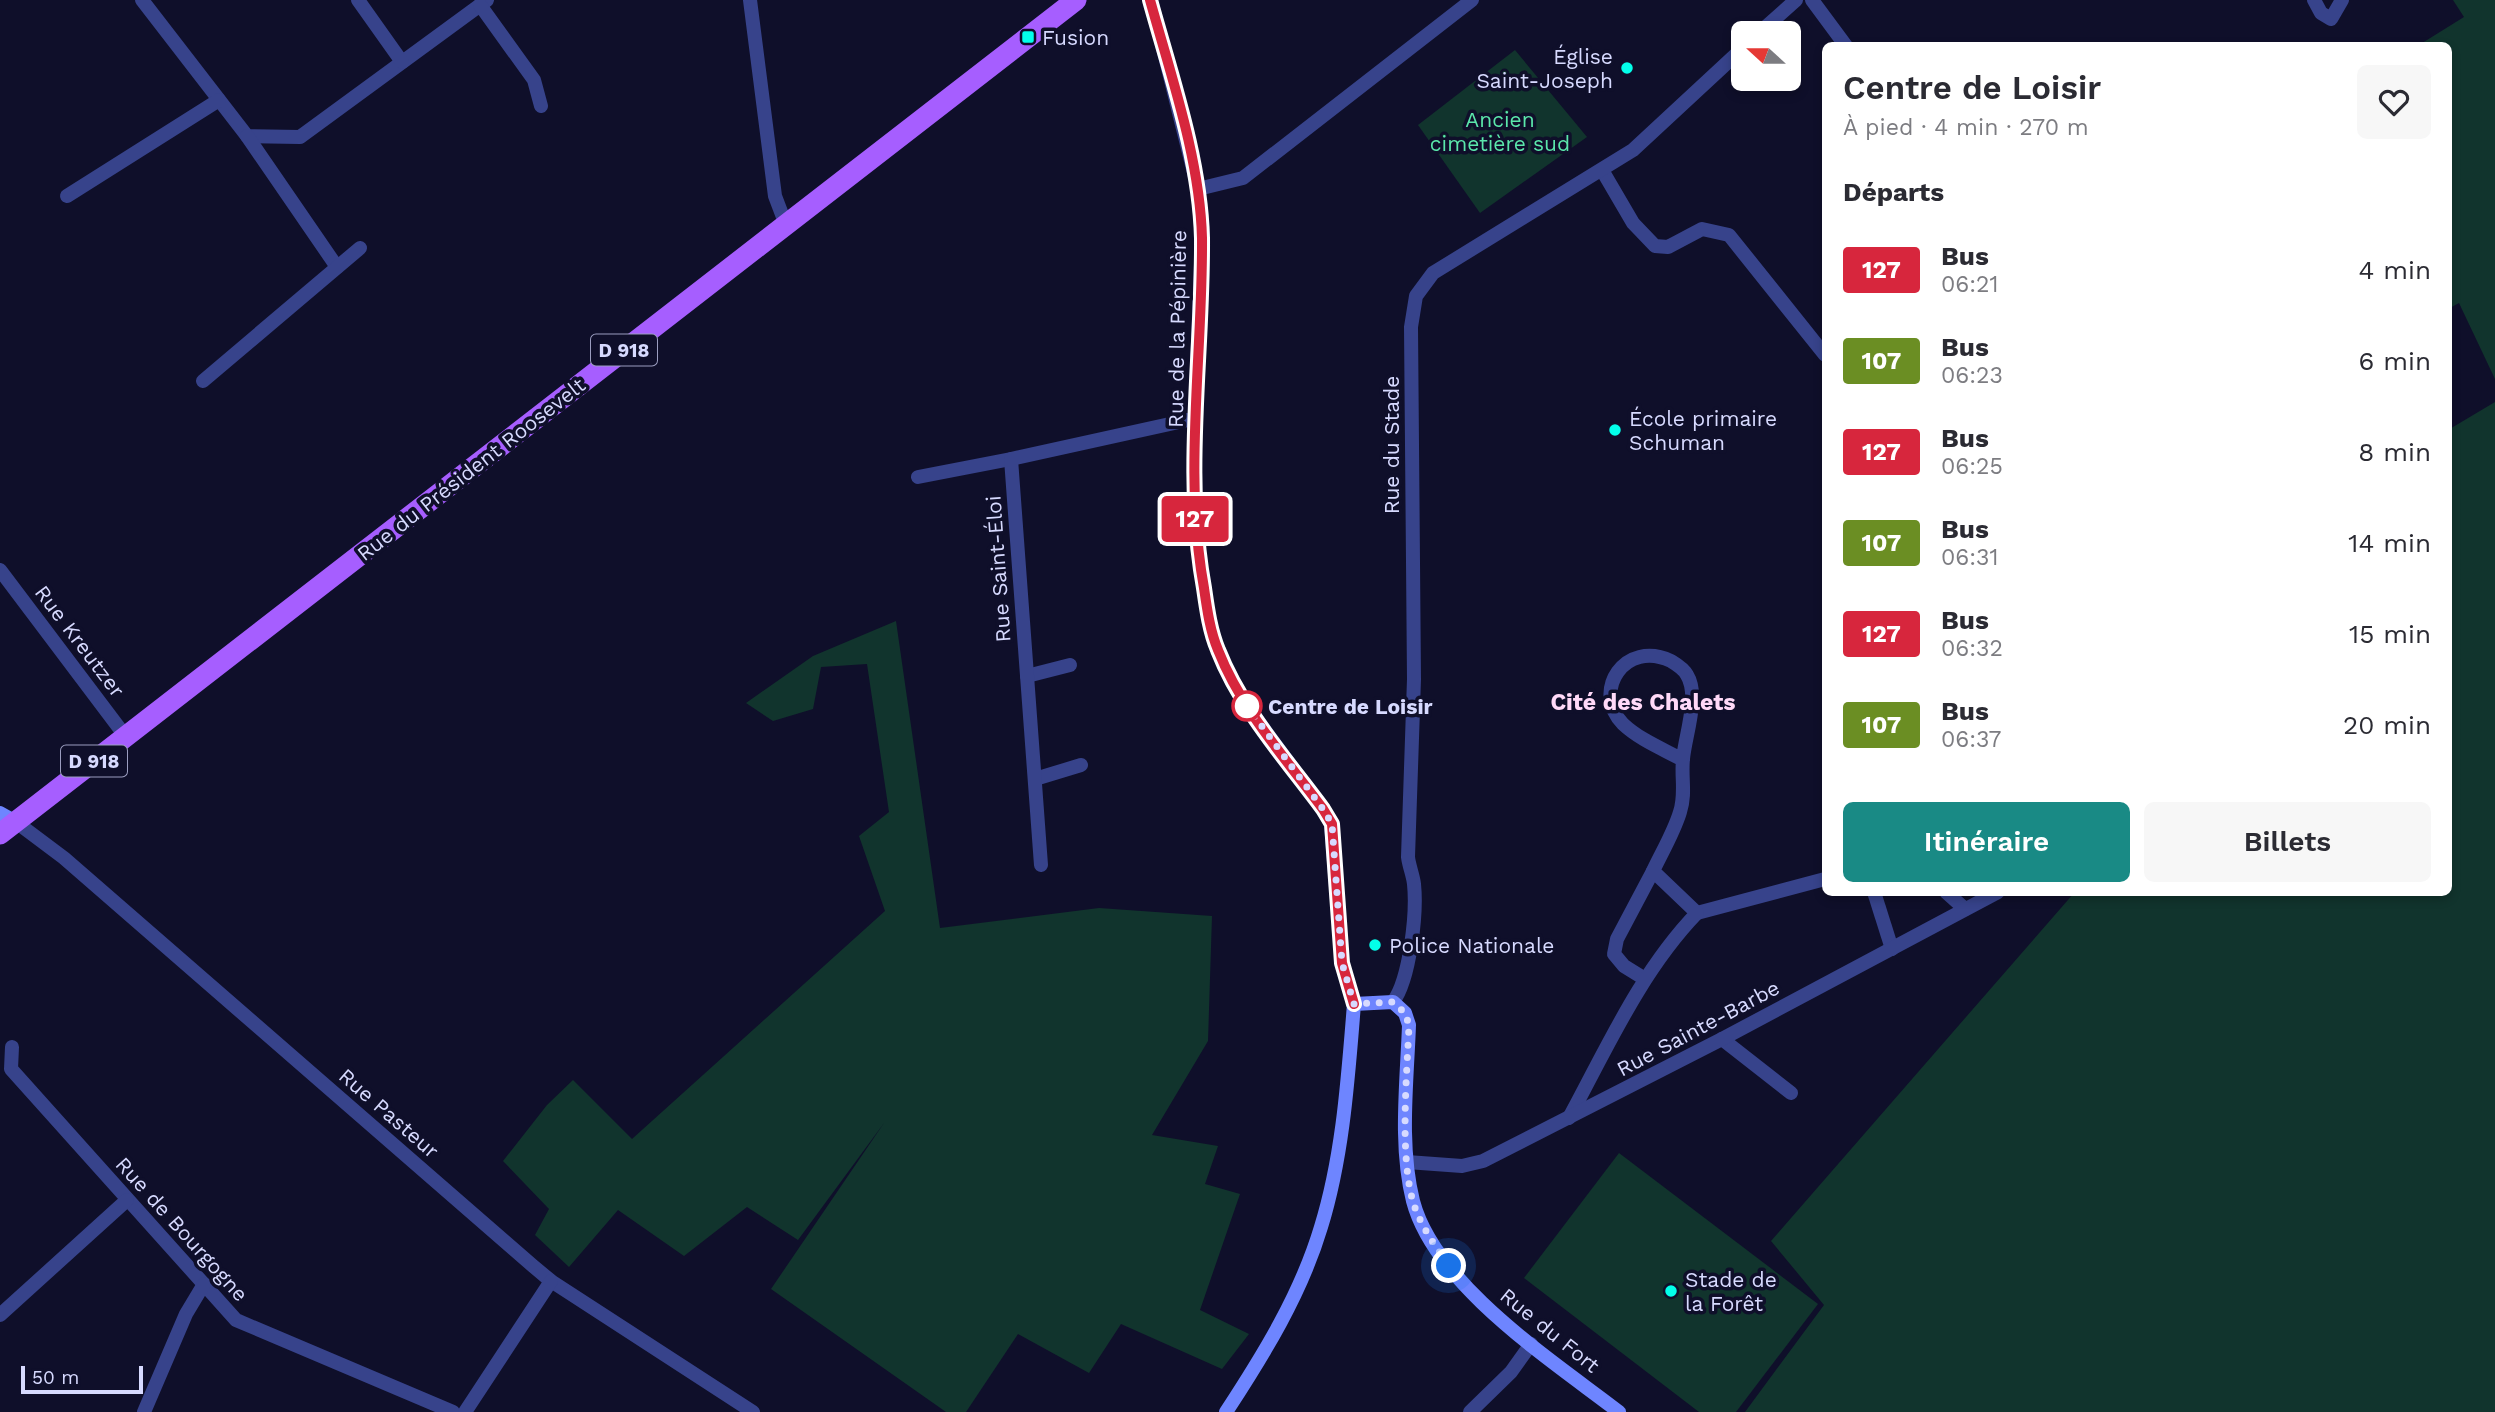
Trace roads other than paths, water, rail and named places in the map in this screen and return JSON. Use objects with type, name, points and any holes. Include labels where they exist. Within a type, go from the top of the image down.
[{"type":"main road","name":"Rue du Président Roosevelt","points":[[5,823],[126,737],[1076,0]]},
{"type":"street","points":[[142,0],[247,136],[337,267]]},
{"type":"street","points":[[358,0],[402,62]]},
{"type":"street","points":[[750,0],[775,196],[786,225]]},
{"type":"street","name":"Rue de la Pépinière","points":[[1150,0],[1198,189],[1202,238],[1195,421],[1195,525],[1201,572],[1217,648],[1231,680],[1332,824],[1342,963],[1354,1004]]},
{"type":"street","points":[[1198,189],[1243,178],[1472,0]]},
{"type":"street","points":[[1772,21],[1796,0]]},
{"type":"street","points":[[1812,0],[1843,42]]},
{"type":"street","points":[[2314,0],[2320,13],[2331,19],[2342,0]]},
{"type":"street","points":[[247,136],[300,136],[483,3],[534,80],[541,106]]},
{"type":"street","name":"Rue du Stade","points":[[1393,1002],[1405,979],[1415,904],[1414,879],[1408,857],[1413,679],[1411,327],[1416,296],[1433,273],[1633,150],[1731,59]]},
{"type":"street","points":[[67,196],[219,100]]},
{"type":"street","points":[[1602,170],[1633,223],[1655,246],[1668,247],[1702,229],[1729,235],[1822,351]]},
{"type":"street","points":[[203,382],[360,248]]},
{"type":"street","name":"Rue Saint-Éloi","points":[[918,477],[1188,420],[1195,421]]},
{"type":"street","name":"Rue Saint-Éloi","points":[[1011,459],[1041,865]]},
{"type":"street","name":"Rue Kreutzer","points":[[0,570],[126,737]]},
{"type":"street","points":[[1645,979],[1624,966],[1614,954],[1617,939],[1680,813],[1684,794],[1683,760],[1692,691],[1687,675],[1676,664],[1657,655],[1637,655],[1621,667],[1612,686],[1611,706],[1621,722],[1636,734],[1683,760]]},
{"type":"street","points":[[1027,676],[1070,665]]},
{"type":"street","points":[[1035,779],[1081,765]]},
{"type":"street","name":"Rue Pasteur","points":[[5,823],[64,858],[551,1281],[753,1412]]},
{"type":"street","points":[[1653,870],[1697,913]]},
{"type":"street","points":[[1569,1118],[1645,979],[1662,953],[1697,913],[1822,879]]},
{"type":"street","points":[[1875,896],[1892,949]]},
{"type":"street","points":[[1950,896],[1965,909]]},
{"type":"street","name":"Rue Sainte-Barbe","points":[[1407,1162],[1462,1166],[1483,1161],[1722,1040],[1990,896]]},
{"type":"street","points":[[1226,1412],[1270,1343],[1288,1308],[1321,1226],[1335,1167],[1354,1004],[1393,1002]]},
{"type":"street","name":"Rue du Fort","points":[[1393,1002],[1405,1013],[1409,1025],[1407,1162],[1414,1203],[1423,1226],[1467,1289],[1531,1344],[1619,1412]]},
{"type":"street","points":[[1722,1040],[1791,1093]]},
{"type":"street","name":"Rue de Bourgogne","points":[[12,1047],[11,1069],[236,1321],[453,1412]]},
{"type":"street","points":[[0,1315],[127,1200]]},
{"type":"street","points":[[465,1412],[551,1281]]},
{"type":"street","points":[[144,1412],[186,1314],[204,1284]]},
{"type":"street","points":[[1470,1412],[1511,1372],[1531,1344]]},
{"type":"place","name":"Fusion","points":[[1028,37]]},
{"type":"place","name":"Église Saint-Joseph","points":[[1627,68]]},
{"type":"place","name":"École primaire Schuman","points":[[1615,430]]},
{"type":"place","name":"Centre de Loisir","points":[[1247,706]]},
{"type":"place","name":"Police Nationale","points":[[1375,945]]},
{"type":"place","name":"Stade de la Forêt","points":[[1671,1291]]},
{"type":"district","name":"Cité des Chalets","points":[[1643,702]]},
{"type":"park label","name":"Ancien cimetière sud","points":[[1500,131]]}]
